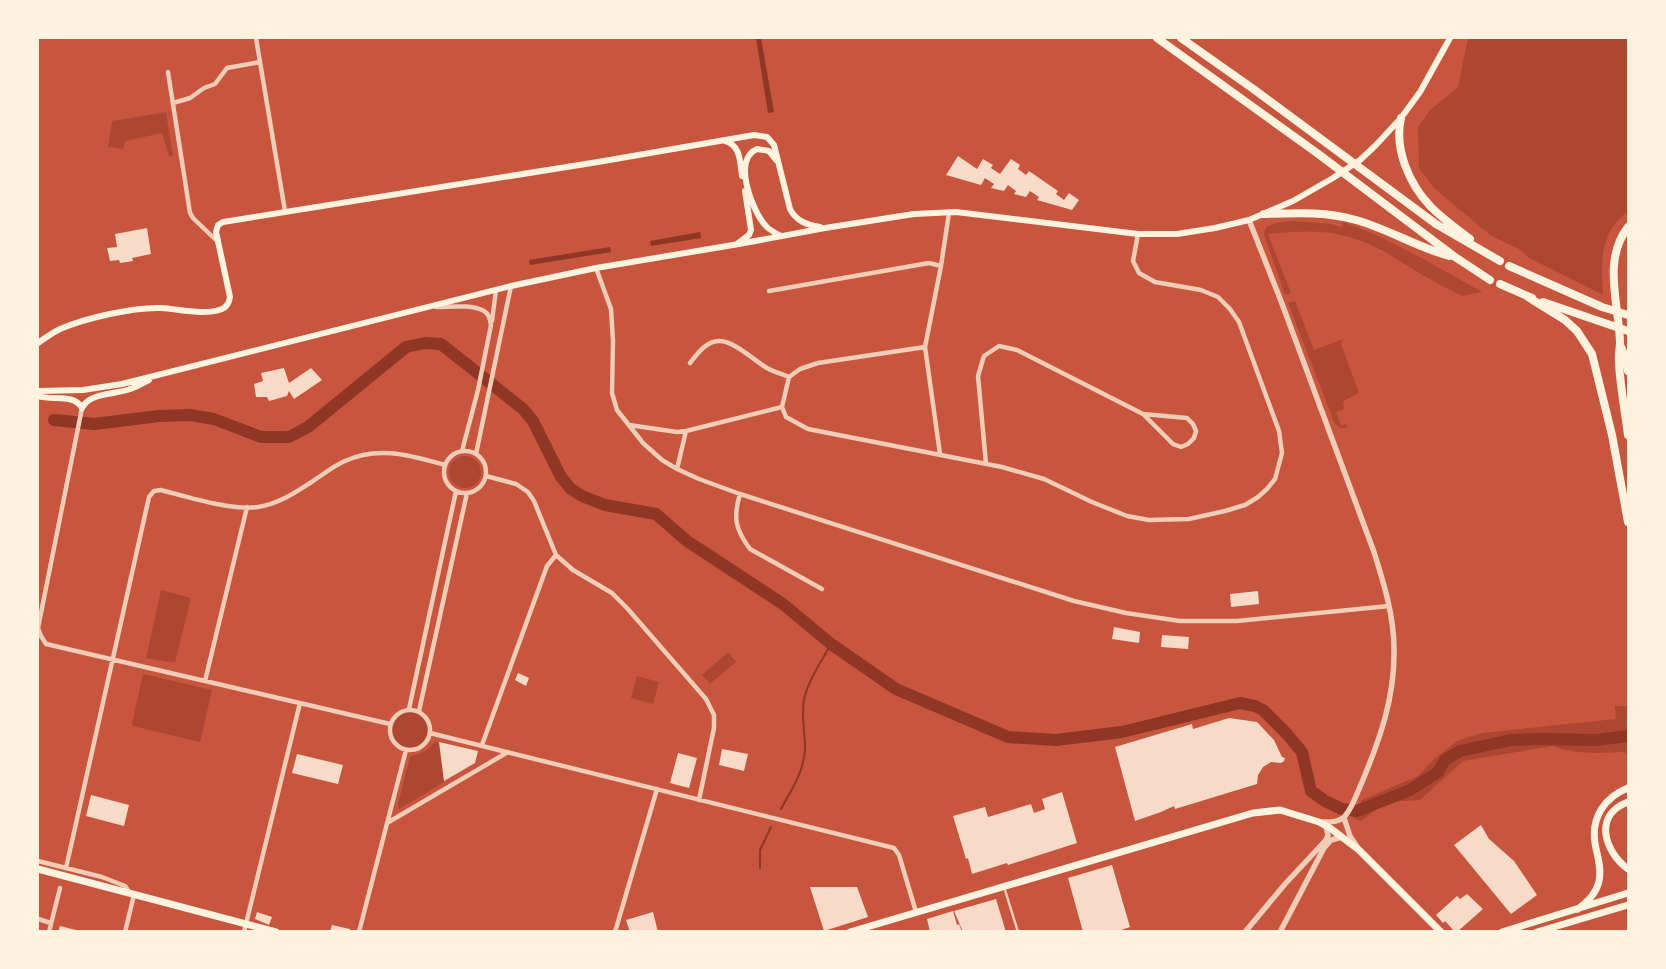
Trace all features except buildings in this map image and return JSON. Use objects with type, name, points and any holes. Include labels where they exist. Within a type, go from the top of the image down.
[{"type":"highway","points":[[1157,38],[1318,153],[1455,257],[1490,280]]},
{"type":"highway","points":[[1181,38],[1436,224],[1500,261]]},
{"type":"highway","points":[[1401,118],[1399,132],[1402,153],[1407,170],[1415,186],[1435,211],[1485,252]]},
{"type":"highway","points":[[1264,214],[1303,214],[1347,218],[1370,225],[1426,249],[1455,257]]},
{"type":"highway","points":[[1628,227],[1619,241],[1613,268],[1620,343],[1619,362],[1628,435]]},
{"type":"highway","points":[[1509,266],[1602,307],[1628,315]]},
{"type":"highway","points":[[1500,284],[1528,296],[1628,330]]},
{"type":"highway","points":[[1528,296],[1565,320],[1577,331],[1592,354],[1612,434],[1628,522]]},
{"type":"highway","points":[[1620,343],[1626,358],[1628,371]]},
{"type":"main road","points":[[38,391],[98,388],[155,376],[511,286],[596,268],[914,214],[949,213],[1138,234],[1177,234],[1249,220],[1292,201],[1332,178],[1353,164],[1387,134],[1420,92],[1450,38]]},
{"type":"main road","points":[[38,343],[54,332],[75,324],[140,310],[159,308],[205,311],[224,308],[229,303],[230,297],[216,232],[221,222],[589,163],[754,134],[765,136],[774,145],[792,213],[806,224],[825,228]]},
{"type":"main road","points":[[723,140],[732,143],[737,150],[751,223],[750,233],[736,245]]},
{"type":"main road","points":[[780,165],[771,152],[762,149],[750,153],[746,159],[745,166],[748,187],[754,207],[766,227],[781,236]]},
{"type":"main road","points":[[82,411],[85,403],[91,399],[131,389],[155,376]]},
{"type":"main road","points":[[38,396],[49,399],[74,400],[79,403],[82,411]]},
{"type":"main road","points":[[1578,909],[1590,898],[1599,882],[1600,868],[1594,837],[1597,817],[1608,800],[1618,792],[1628,788]]},
{"type":"main road","points":[[1628,802],[1619,806],[1612,813],[1607,824],[1606,833],[1611,851],[1628,869]]},
{"type":"main road","points":[[850,932],[1253,813],[1280,810],[1323,824],[1342,837],[1359,850],[1440,931]]},
{"type":"main road","points":[[38,869],[245,928],[276,932]]},
{"type":"main road","points":[[1502,932],[1628,893]]},
{"type":"main road","points":[[1538,932],[1628,905]]},
{"type":"street","points":[[256,38],[285,211]]},
{"type":"street","points":[[173,103],[190,98],[204,88],[215,84],[227,68],[260,62]]},
{"type":"street","points":[[168,72],[190,213],[218,242]]},
{"type":"street","points":[[940,454],[925,347],[949,213]]},
{"type":"street","points":[[1246,932],[1285,884],[1326,840],[1328,835],[1323,824],[1345,817],[1353,803],[1378,746],[1390,703],[1394,649],[1389,606],[1374,552],[1249,220]]},
{"type":"street","points":[[925,347],[818,363],[800,369],[789,377],[782,407],[786,417],[808,430],[940,454],[1002,467],[1044,479],[1127,516],[1149,520],[1189,519],[1245,505],[1258,497],[1275,478],[1282,453],[1280,431],[1239,322],[1218,297],[1201,290],[1155,282],[1138,273],[1133,261],[1138,234]]},
{"type":"street","points":[[769,291],[929,263],[941,266]]},
{"type":"street","points":[[596,268],[611,308],[613,341],[612,393],[617,410],[643,443],[662,460],[677,469],[740,494],[1074,601],[1126,613],[1180,622],[1237,621],[1389,606]]},
{"type":"street","points":[[476,454],[511,286]]},
{"type":"street","points":[[462,451],[484,362],[496,290]]},
{"type":"street","points":[[430,307],[472,308],[484,311],[489,315],[491,324]]},
{"type":"street","points":[[690,363],[708,344],[720,341],[732,344],[769,369],[789,377]]},
{"type":"street","points":[[986,464],[978,376],[984,356],[998,346],[1017,350],[1143,414],[1173,444],[1181,446],[1188,444],[1194,438],[1196,431],[1193,424],[1187,418],[1143,414]]},
{"type":"street","points":[[628,425],[677,432],[686,431],[782,407]]},
{"type":"street","points":[[82,411],[38,628],[46,644],[390,724]]},
{"type":"street","points":[[677,469],[686,431]]},
{"type":"street","points":[[462,451],[476,454],[485,463],[486,476],[484,482],[477,490],[467,493],[456,491],[447,483],[444,471],[445,465],[450,457],[462,451]]},
{"type":"street","points":[[66,868],[150,497],[154,491],[161,490],[232,506],[258,507],[285,499],[343,461],[355,456],[395,452],[445,465]]},
{"type":"street","points":[[486,476],[516,484],[528,492],[534,501],[556,555],[573,570],[610,591],[706,699],[714,716],[714,728],[700,800]]},
{"type":"street","points":[[409,709],[456,491]]},
{"type":"street","points":[[419,711],[467,493]]},
{"type":"street","points":[[740,494],[736,508],[737,527],[742,539],[750,549],[822,589]]},
{"type":"street","points":[[206,681],[247,507]]},
{"type":"street","points":[[482,745],[547,566],[556,555]]},
{"type":"street","points":[[245,928],[300,703]]},
{"type":"street","points":[[409,709],[419,711],[428,719],[430,733],[427,742],[420,748],[413,750],[401,748],[392,740],[390,724],[397,714],[409,709]]},
{"type":"street","points":[[430,733],[894,848],[899,855],[916,912]]},
{"type":"street","points":[[359,932],[406,750]]},
{"type":"street","points":[[387,824],[509,752]]},
{"type":"street","points":[[615,932],[657,789]]},
{"type":"street","points":[[1345,817],[1350,836],[1359,850]]},
{"type":"street","points":[[1280,932],[1324,848],[1331,840],[1342,837]]},
{"type":"street","points":[[38,861],[102,877],[125,886],[132,895],[125,932]]},
{"type":"street","points":[[1300,868],[1306,868],[1310,874]]},
{"type":"street","points":[[49,932],[60,888]]},
{"type":"street","points":[[38,920],[51,923]]},
{"type":"lane","points":[[1004,886],[1018,932]]},
{"type":"shaded area","points":[[756,38],[761,38],[774,112],[768,113]]},
{"type":"shaded area","points":[[1468,38],[1628,38],[1628,211],[1612,229],[1604,249],[1602,260],[1603,295],[1529,258],[1519,249],[1490,235],[1434,188],[1419,168],[1418,127],[1430,110],[1458,87]]},
{"type":"shaded area","points":[[166,112],[173,156],[169,156],[162,133],[125,141],[123,149],[108,147],[112,121]]},
{"type":"shaded area","points":[[1293,221],[1331,224],[1342,227],[1343,222],[1397,245],[1482,292],[1462,296],[1377,248],[1345,236],[1317,232],[1268,234],[1291,293],[1285,295],[1264,234],[1266,227],[1276,223]]},
{"type":"shaded area","points":[[700,232],[701,238],[651,246],[650,241]]},
{"type":"shaded area","points":[[610,247],[611,252],[530,265],[529,260]]},
{"type":"shaded area","points":[[1295,301],[1314,350],[1344,339],[1341,344],[1359,393],[1345,400],[1343,404],[1344,409],[1336,412],[1341,426],[1347,424],[1347,428],[1341,428],[1335,424],[1288,303]]},
{"type":"shaded area","points":[[465,456],[471,457],[476,461],[480,466],[480,478],[476,483],[471,487],[465,488],[459,487],[454,483],[450,478],[449,472],[450,466],[454,461],[459,457]]},
{"type":"shaded area","points":[[161,590],[191,598],[175,663],[146,658]]},
{"type":"shaded area","points":[[728,652],[736,662],[710,684],[702,675]]},
{"type":"shaded area","points":[[143,674],[212,690],[200,742],[133,726]]},
{"type":"shaded area","points":[[637,676],[659,682],[653,704],[631,698]]},
{"type":"shaded area","points":[[1615,706],[1628,706],[1628,754],[1624,752],[1579,752],[1553,746],[1463,761],[1420,800],[1386,802],[1361,821],[1352,818],[1362,800],[1418,776],[1434,759],[1457,741],[1482,733],[1616,719]]},
{"type":"shaded area","points":[[414,710],[421,713],[427,719],[430,730],[429,738],[421,747],[414,750],[406,750],[399,747],[391,738],[390,726],[393,719],[402,711]]},
{"type":"shaded area","points":[[435,742],[439,743],[444,782],[399,809],[398,804],[410,757],[426,751]]},
{"type":"waterway","points":[[54,420],[94,424],[159,416],[190,415],[214,419],[261,437],[289,437],[308,427],[406,347],[425,343],[441,344],[523,409],[533,421],[561,477],[571,489],[582,496],[605,505],[656,514],[687,541],[783,604],[831,644],[896,689],[1008,737],[1056,740],[1122,732],[1240,703],[1255,706],[1263,710],[1302,752],[1311,791],[1325,801],[1342,809],[1357,811],[1410,790],[1438,772],[1445,760],[1460,751],[1511,740],[1596,740],[1628,736]]},
{"type":"waterway","points":[[781,809],[796,780],[804,757],[803,711],[806,692],[831,644]]},
{"type":"waterway","points":[[760,868],[760,850],[771,827]]}]
